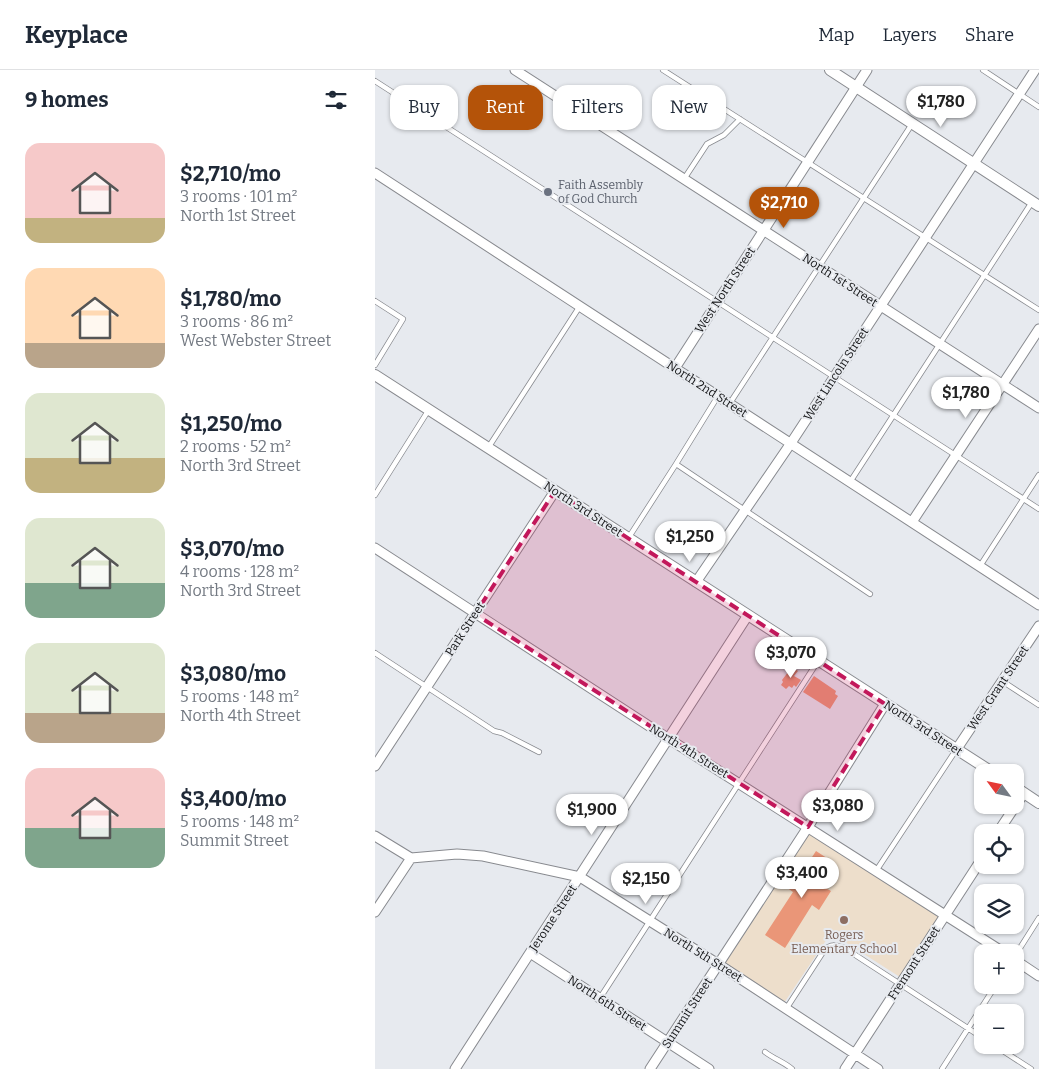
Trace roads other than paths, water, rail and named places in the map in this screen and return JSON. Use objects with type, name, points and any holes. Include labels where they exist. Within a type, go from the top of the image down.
[{"type":"street","name":"North 1st Street","points":[[515,70],[1039,408]]},
{"type":"street","points":[[830,70],[1036,204]]},
{"type":"street","name":"West North Street","points":[[675,368],[867,70]]},
{"type":"street","name":"West Lincoln Street","points":[[696,582],[791,444],[1035,70]]},
{"type":"street","name":"North 2nd Street","points":[[375,173],[1039,605]]},
{"type":"street","points":[[912,522],[1039,329]]},
{"type":"street","name":"North 3rd Street","points":[[375,375],[979,764]]},
{"type":"street","name":"Park Street","points":[[375,766],[555,491]]},
{"type":"street","name":"North 4th Street","points":[[375,548],[669,739],[990,944]]},
{"type":"street","name":"Jerome Street","points":[[455,1069],[748,615]]},
{"type":"street","name":"West Grant Street","points":[[957,750],[1039,626]]},
{"type":"street","name":"Summit Street","points":[[650,1069],[808,827],[885,704]]},
{"type":"street","points":[[1024,793],[1039,803]]},
{"type":"street","points":[[375,836],[411,858],[375,912]]},
{"type":"street","name":"North 5th Street","points":[[411,858],[457,854],[483,856],[580,877],[718,964],[878,1069]]},
{"type":"street","name":"Fremont Street","points":[[845,1069],[974,871]]},
{"type":"street","name":"North 6th Street","points":[[530,953],[709,1069]]},
{"type":"street","points":[[1024,966],[1039,976]]},
{"type":"lane","points":[[663,70],[1039,310]]},
{"type":"lane","points":[[983,70],[1039,107]]},
{"type":"lane","points":[[375,81],[1039,509]]},
{"type":"lane","points":[[684,179],[707,144],[724,134],[740,119]]},
{"type":"lane","points":[[729,403],[912,124]]},
{"type":"lane","points":[[850,482],[985,275],[1036,204]]},
{"type":"lane","points":[[375,300],[403,319],[375,365]]},
{"type":"lane","points":[[489,448],[580,306]]},
{"type":"lane","points":[[628,538],[718,396]]},
{"type":"lane","points":[[375,494],[429,410]]},
{"type":"lane","points":[[676,464],[870,594]]},
{"type":"lane","points":[[980,566],[1039,476]]},
{"type":"lane","points":[[375,654],[494,731],[502,732],[539,752]]},
{"type":"lane","points":[[599,998],[818,660]]},
{"type":"lane","points":[[1002,681],[1039,705]]},
{"type":"lane","points":[[876,871],[957,750]]},
{"type":"lane","points":[[1023,944],[1039,918]]},
{"type":"lane","points":[[786,1009],[825,949],[829,945],[835,945],[843,947],[974,1032]]},
{"type":"lane","points":[[942,1069],[990,994]]},
{"type":"lane","points":[[765,1052],[792,1069]]},
{"type":"lane","points":[[1008,1054],[1031,1069]]},
{"type":"place","name":"Faith Assembly of God Church","points":[[548,192]]},
{"type":"place","name":"Rogers Elementary School","points":[[844,920]]}]
